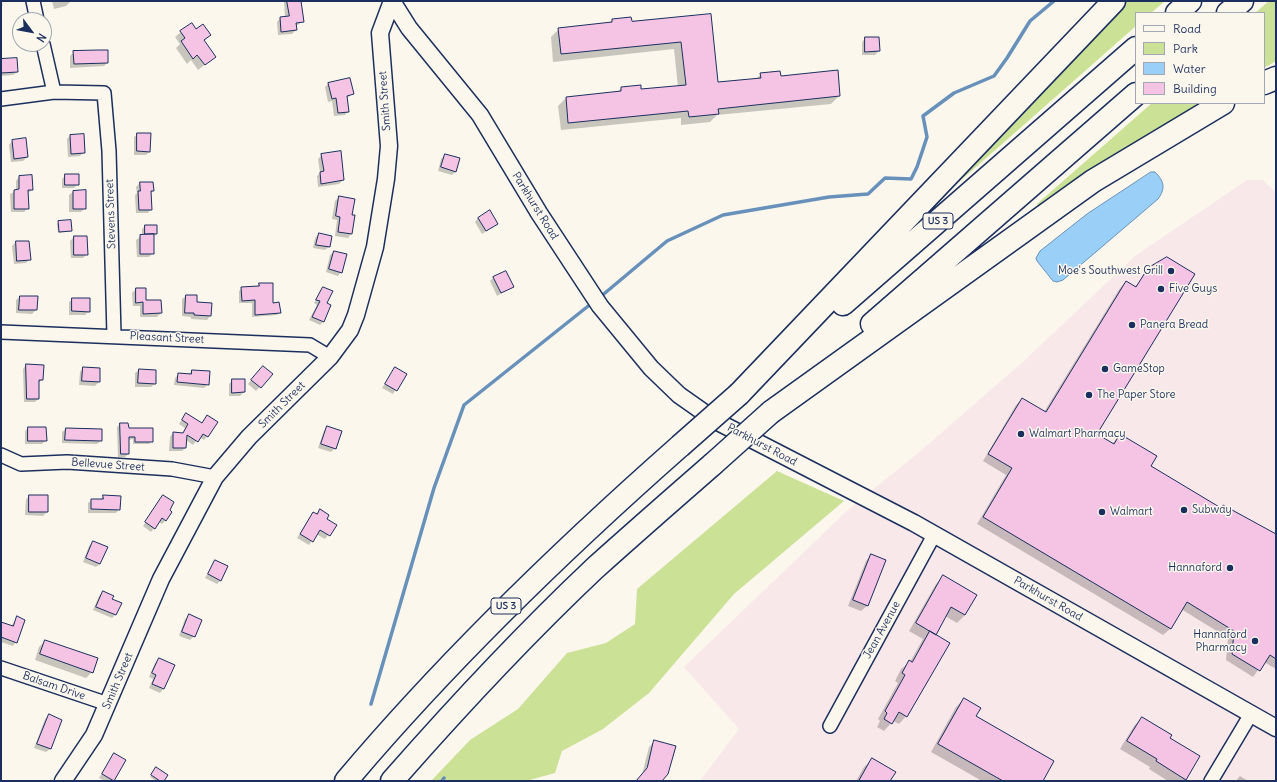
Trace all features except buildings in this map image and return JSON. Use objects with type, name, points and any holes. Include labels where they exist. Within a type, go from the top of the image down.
[{"type":"highway","points":[[739,394],[1114,1]]},
{"type":"highway","points":[[1178,12],[1190,1]]},
{"type":"highway","points":[[1229,12],[1242,1]]},
{"type":"highway","name":"US 3","points":[[346,781],[410,707],[483,629],[601,515],[1135,49]]},
{"type":"highway","points":[[1265,83],[1276,78]]},
{"type":"highway","points":[[392,781],[447,719],[534,628],[595,569],[1135,95]]},
{"type":"highway","points":[[772,412],[1093,181],[1221,104]]},
{"type":"street","points":[[32,1],[35,12]]},
{"type":"street","name":"Parkhurst Road","points":[[392,1],[409,28],[480,115],[580,278],[600,306],[651,368],[679,395],[701,412],[934,535],[1276,728]]},
{"type":"street","name":"Smith Street","points":[[63,781],[94,735],[161,579],[215,477],[249,437],[330,357],[344,339],[356,315],[375,247],[383,205],[389,146],[380,33],[392,1]]},
{"type":"street","points":[[1,99],[54,92],[45,52]]},
{"type":"street","name":"Stevens Street","points":[[54,92],[104,93],[109,151],[114,335]]},
{"type":"street","name":"Pleasant Street","points":[[1,332],[114,335],[310,345],[330,357]]},
{"type":"street","name":"Bellevue Street","points":[[1,455],[21,464],[66,462],[172,469],[215,477]]},
{"type":"street","name":"Jean Avenue","points":[[830,726],[934,535]]},
{"type":"street","name":"Balsam Drive","points":[[1,668],[108,704]]},
{"type":"street","points":[[1211,781],[1250,714]]},
{"type":"shaded area","points":[[1247,180],[1263,180],[1276,193],[1276,781],[700,781],[739,729],[684,667],[850,508],[917,454],[1025,360],[1135,256]]},
{"type":"green space","points":[[1126,1],[1165,1],[1152,12],[1135,12],[1135,27],[951,189],[949,186]]},
{"type":"green space","points":[[1269,1],[1276,1],[1276,61],[1265,67],[1265,12],[1256,12]]},
{"type":"green space","points":[[1151,104],[1199,104],[1105,161],[1040,207],[1037,204]]},
{"type":"green space","points":[[777,471],[844,501],[734,594],[649,693],[603,729],[562,751],[555,773],[526,781],[431,781],[470,740],[518,709],[567,653],[606,643],[635,624],[637,589]]},
{"type":"water","points":[[1151,172],[1155,172],[1163,185],[1161,195],[1158,199],[1063,280],[1057,282],[1053,281],[1037,261],[1036,258],[1040,251],[1087,214]]},
{"type":"waterway","points":[[599,298],[667,241],[723,215],[829,197],[868,194],[885,178],[911,179],[917,167],[927,137],[923,116],[954,93],[994,76],[1030,21],[1054,1]]},
{"type":"waterway","points":[[371,704],[434,488],[464,405],[592,303]]},
{"type":"place","name":"Moe's Southwest Grill","points":[[1171,271]]},
{"type":"place","name":"Five Guys","points":[[1161,289]]},
{"type":"place","name":"Panera Bread","points":[[1132,325]]},
{"type":"place","name":"GameStop","points":[[1105,369]]},
{"type":"place","name":"The Paper Store","points":[[1089,395]]},
{"type":"place","name":"Walmart Pharmacy","points":[[1021,434]]},
{"type":"place","name":"Subway","points":[[1184,510]]},
{"type":"place","name":"Walmart","points":[[1102,512]]},
{"type":"place","name":"Hannaford","points":[[1230,568]]},
{"type":"place","name":"Hannaford Pharmacy","points":[[1255,641]]}]
